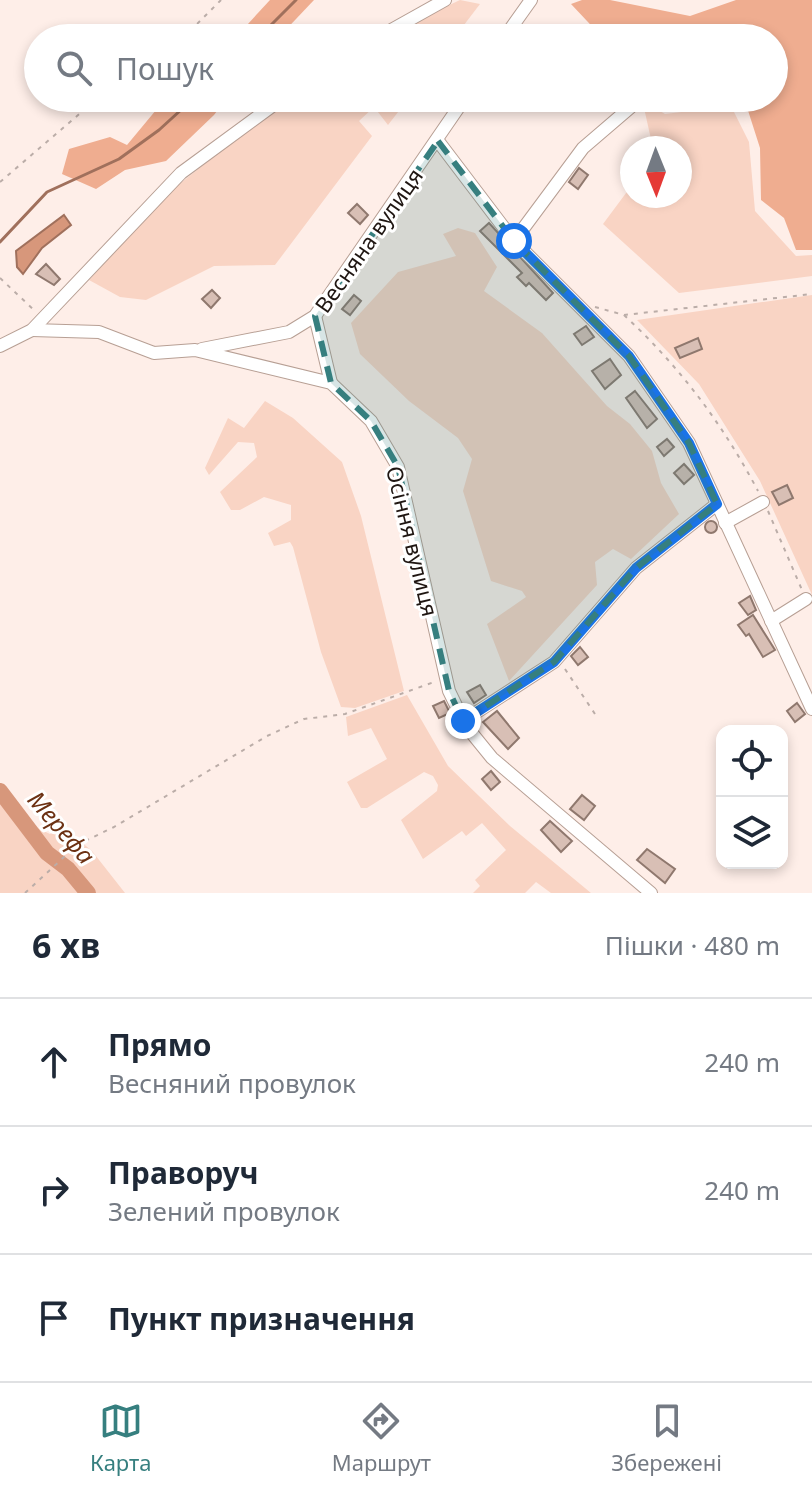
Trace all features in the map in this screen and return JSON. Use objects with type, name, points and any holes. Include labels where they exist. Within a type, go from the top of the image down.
[{"type":"street","points":[[402,24],[445,0]]},
{"type":"street","points":[[514,24],[531,0]]},
{"type":"street","points":[[0,346],[32,330],[181,173],[264,112]]},
{"type":"street","name":"Весняна вулиця","points":[[195,350],[289,332],[315,316],[456,112]]},
{"type":"street","points":[[514,241],[583,148],[625,112]]},
{"type":"street","points":[[438,141],[514,241],[629,356],[689,443],[812,709]]},
{"type":"street","points":[[315,316],[331,383]]},
{"type":"street","name":"Осіння вулиця","points":[[32,330],[99,332],[154,353],[195,350],[331,383],[371,421],[398,467],[446,678],[463,721],[492,758],[651,893]]},
{"type":"street","points":[[725,523],[763,502]]},
{"type":"street","points":[[463,721],[558,658],[636,568],[717,504]]},
{"type":"street","points":[[771,621],[806,599]]},
{"type":"path","points":[[197,24],[221,0]]},
{"type":"path","points":[[0,182],[82,112]]},
{"type":"path","points":[[0,278],[42,318]]},
{"type":"path","points":[[576,302],[624,315],[812,294]]},
{"type":"path","points":[[624,315],[686,377],[727,435],[763,502],[806,599]]},
{"type":"path","points":[[558,658],[597,717]]},
{"type":"path","points":[[25,893],[63,855],[267,736],[304,719],[345,714],[446,678]]},
{"type":"highlighted area","points":[[438,141],[514,241],[629,356],[689,443],[717,504],[636,568],[554,662],[463,721],[449,691],[398,467],[371,421],[331,383],[315,316]]},
{"type":"shaded area","points":[[270,0],[314,0],[291,24],[248,24]]},
{"type":"shaded area","points":[[460,0],[480,4],[465,24],[413,24]]},
{"type":"shaded area","points":[[582,0],[610,0],[690,16],[736,0],[812,0],[812,250],[796,250],[784,218],[761,200],[760,148],[748,112],[788,112],[788,24],[590,24],[571,4]]},
{"type":"shaded area","points":[[154,112],[216,112],[166,161],[125,170],[96,189],[62,174],[69,149],[110,137],[127,145]]},
{"type":"shaded area","points":[[270,112],[369,112],[359,121],[372,136],[275,265],[214,266],[146,300],[120,297],[89,280],[168,193]]},
{"type":"shaded area","points":[[378,112],[398,112],[388,125]]},
{"type":"shaded area","points":[[645,112],[734,112],[749,142],[755,211],[796,256],[812,255],[812,276],[679,293],[603,224],[620,201],[620,208],[692,208],[692,136],[650,136]]},
{"type":"shaded area","points":[[64,215],[71,225],[42,248],[23,274],[17,267],[16,251]]},
{"type":"shaded area","points":[[458,228],[475,233],[497,267],[484,291],[542,333],[607,406],[630,424],[652,451],[661,483],[679,514],[631,559],[613,549],[595,562],[597,585],[509,681],[487,624],[526,597],[522,591],[491,581],[463,491],[472,459],[458,438],[409,401],[360,354],[351,323],[398,272],[456,256],[443,234]]},
{"type":"shaded area","points":[[812,295],[812,595],[760,481],[699,384],[637,320]]},
{"type":"shaded area","points":[[265,401],[293,418],[342,462],[361,516],[404,691],[355,708],[341,707],[321,652],[293,547],[290,542],[274,546],[268,533],[291,520],[291,505],[264,497],[240,510],[231,510],[220,492],[257,457],[254,443],[238,442],[209,475],[205,468],[228,418],[244,428]]},
{"type":"shaded area","points":[[407,695],[448,766],[510,826],[591,893],[551,893],[536,882],[525,893],[473,893],[480,886],[475,880],[506,850],[482,823],[466,836],[462,831],[423,859],[401,820],[437,791],[438,785],[433,776],[424,772],[367,808],[361,808],[347,782],[387,759],[371,728],[348,736],[346,717]]},
{"type":"shaded area","points":[[0,784],[31,825],[50,834],[62,826],[92,851],[125,893],[0,893]]},
{"type":"building","points":[[579,168],[588,175],[578,189],[569,182]]},
{"type":"building","points":[[357,204],[368,215],[360,224],[348,213]]},
{"type":"building","points":[[489,223],[553,293],[546,300],[529,283],[526,286],[517,277],[522,273],[480,231]]},
{"type":"building","points":[[46,264],[60,279],[54,285],[36,274]]},
{"type":"building","points":[[212,290],[220,298],[211,308],[202,299]]},
{"type":"building","points":[[354,295],[361,301],[350,315],[342,309]]},
{"type":"building","points":[[586,326],[594,337],[582,345],[574,334]]},
{"type":"building","points":[[698,338],[702,349],[680,358],[675,348]]},
{"type":"building","points":[[610,359],[621,375],[605,389],[592,371]]},
{"type":"building","points":[[635,391],[657,419],[647,428],[626,398]]},
{"type":"building","points":[[667,439],[674,447],[664,456],[657,447]]},
{"type":"building","points":[[684,464],[694,475],[684,484],[674,473]]},
{"type":"building","points":[[787,485],[793,498],[779,505],[772,492]]},
{"type":"building","points":[[711,521],[717,527],[711,533],[705,527]]},
{"type":"building","points":[[750,596],[756,610],[748,615],[739,603]]},
{"type":"building","points":[[753,615],[775,650],[763,657],[749,634],[746,636],[738,625]]},
{"type":"building","points":[[580,647],[588,657],[578,665],[571,656]]},
{"type":"building","points":[[480,685],[486,695],[474,703],[467,692]]},
{"type":"building","points":[[444,701],[450,713],[439,718],[433,706]]},
{"type":"building","points":[[797,703],[805,714],[795,722],[787,711]]},
{"type":"building","points":[[497,711],[519,738],[508,749],[483,722]]},
{"type":"building","points":[[491,771],[500,782],[491,790],[482,779]]},
{"type":"building","points":[[582,795],[595,806],[584,820],[570,809]]},
{"type":"building","points":[[550,821],[572,841],[561,852],[541,830]]},
{"type":"building","points":[[647,849],[675,869],[665,883],[637,860]]},
{"type":"waterway","points":[[272,24],[296,0]]},
{"type":"waterway","points":[[0,242],[47,192],[119,159],[179,112]]},
{"type":"waterway","name":"Мерефа","points":[[0,791],[47,853],[68,869],[88,893]]},
{"type":"route","points":[[463,721],[554,662],[636,568],[717,504],[689,443],[629,356],[514,241]]}]
